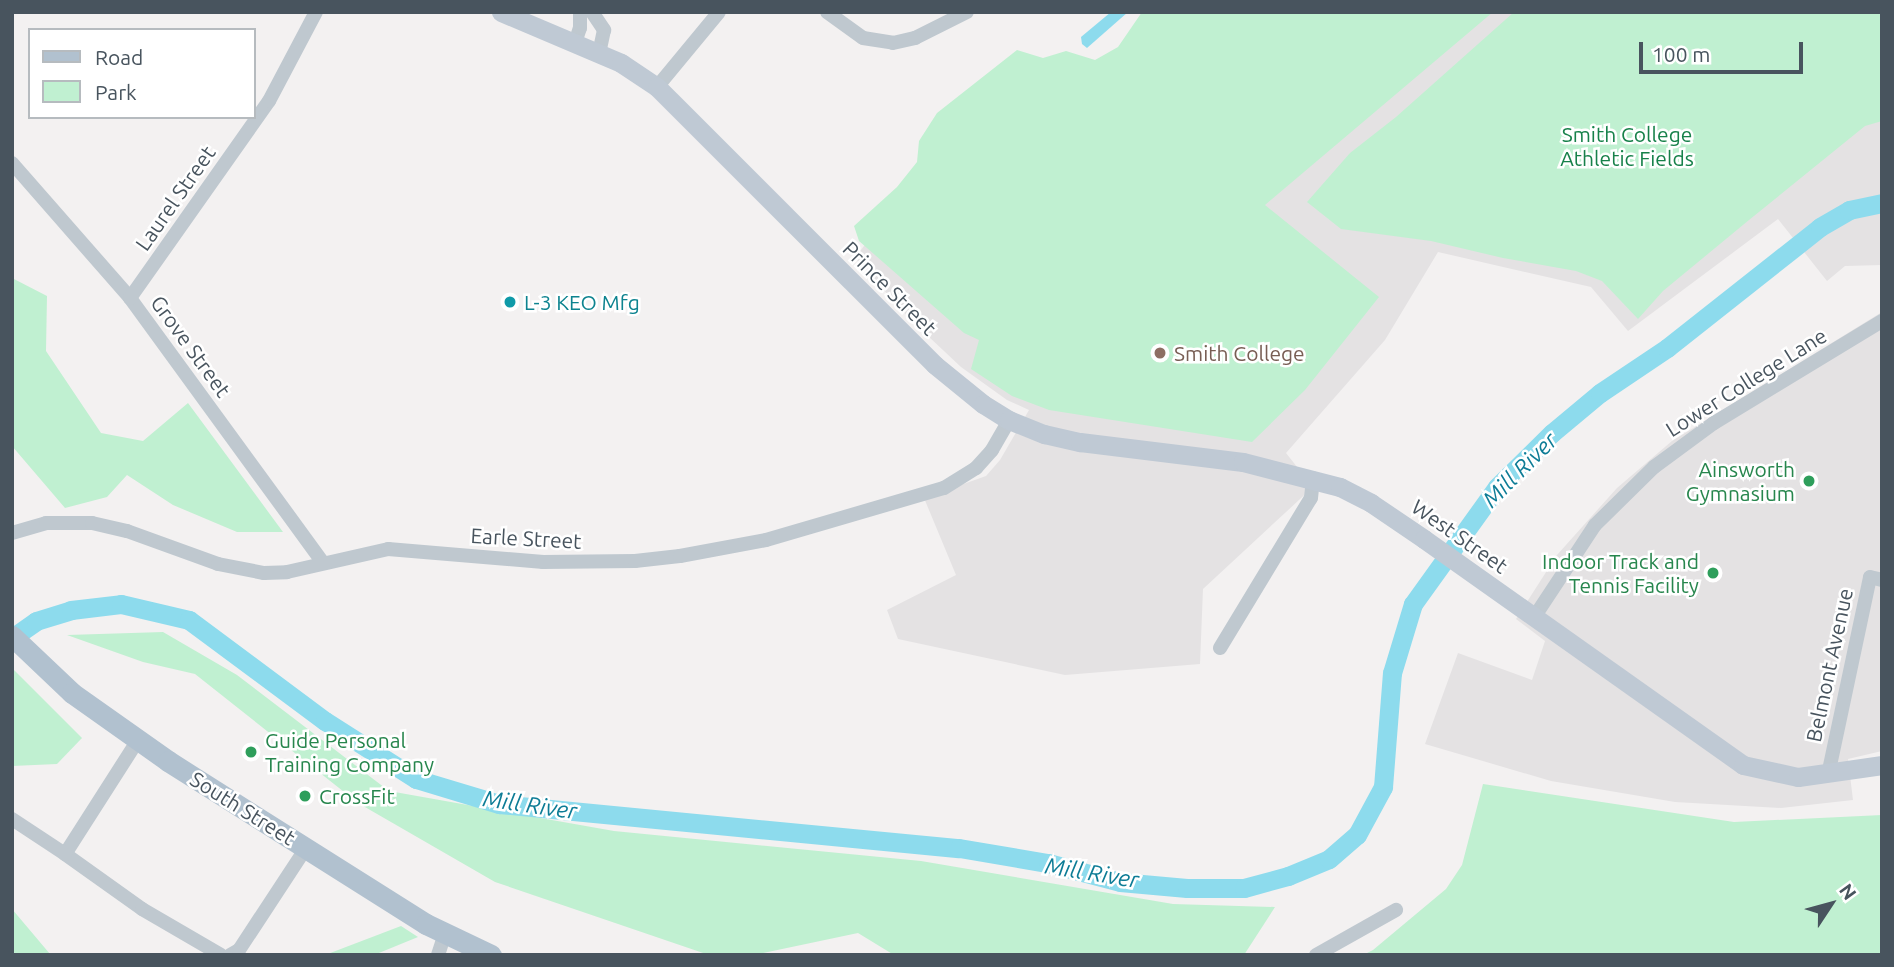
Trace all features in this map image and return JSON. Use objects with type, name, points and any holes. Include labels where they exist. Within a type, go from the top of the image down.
[{"type":"main road","name":"Prince Street","points":[[501,12],[599,53],[657,87],[934,365],[983,404],[1009,420],[1059,438],[1133,448]]},
{"type":"main road","name":"West Street","points":[[1133,448],[1243,462],[1314,478],[1363,499],[1490,584],[1743,765],[1786,776],[1828,775],[1882,765]]},
{"type":"main road","name":"South Street","points":[[12,636],[36,662],[72,693],[138,740],[445,934],[491,955]]},
{"type":"street","name":"Laurel Street","points":[[130,298],[269,101],[316,12]]},
{"type":"street","points":[[575,43],[580,28],[580,12]]},
{"type":"street","points":[[592,12],[604,30],[599,53]]},
{"type":"street","points":[[657,87],[719,12]]},
{"type":"street","points":[[827,12],[863,38],[893,43],[915,38],[967,12]]},
{"type":"street","name":"Grove Street","points":[[12,163],[130,298],[323,564]]},
{"type":"street","name":"Lower College Lane","points":[[1535,616],[1595,525],[1654,467],[1714,423],[1882,321]]},
{"type":"street","name":"Earle Street","points":[[12,533],[46,523],[92,523],[127,531],[243,570],[287,572],[388,550],[582,563],[646,560],[720,550],[944,488],[976,468],[992,450],[1009,420]]},
{"type":"street","points":[[1220,648],[1311,498],[1314,478]]},
{"type":"street","name":"Belmont Avenue","points":[[1828,775],[1870,577],[1882,580]]},
{"type":"street","points":[[65,854],[138,740]]},
{"type":"street","points":[[12,819],[142,908],[222,955]]},
{"type":"street","points":[[230,955],[239,950],[306,848]]},
{"type":"street","points":[[1316,955],[1396,910]]},
{"type":"street","points":[[438,955],[445,934]]},
{"type":"shaded area","name":"Smith College","points":[[1293,12],[1882,12],[1882,265],[1845,266],[1827,281],[1778,219],[1628,331],[1591,287],[1438,252],[1385,340],[1286,453],[1313,487],[1203,589],[1200,664],[1065,675],[898,639],[887,610],[956,575],[924,498],[986,476],[1000,460],[1029,410],[1007,400],[961,367],[911,320],[855,258],[987,81],[1021,82]]},
{"type":"shaded area","points":[[1882,312],[1882,751],[1848,759],[1853,800],[1781,808],[1675,802],[1551,781],[1425,744],[1458,653],[1532,680],[1545,641],[1516,619],[1557,555],[1617,488],[1672,441]]},
{"type":"green space","points":[[1142,12],[1493,12],[1265,205],[1379,297],[1305,390],[1252,442],[1049,410],[1012,396],[971,369],[979,340],[964,333],[859,241],[854,226],[897,187],[917,162],[919,141],[937,113],[1017,50],[1043,58],[1066,51],[1095,60],[1118,47]]},
{"type":"green space","name":"Smith College Athletic Fields","points":[[1514,12],[1882,12],[1882,121],[1865,126],[1749,220],[1663,291],[1638,319],[1602,281],[1576,271],[1431,241],[1341,229],[1307,202],[1350,153],[1396,117]]},
{"type":"green space","points":[[12,278],[47,296],[46,351],[101,433],[143,441],[188,403],[283,532],[237,532],[173,505],[127,475],[107,497],[65,508],[12,446]]},
{"type":"green space","points":[[163,632],[237,675],[389,791],[614,831],[921,861],[1173,904],[1275,907],[1244,955],[894,955],[858,933],[754,955],[709,955],[495,882],[358,803],[195,674],[143,662],[67,635]]},
{"type":"green space","points":[[12,668],[82,738],[57,764],[12,766]]},
{"type":"green space","points":[[1483,784],[1734,822],[1882,815],[1882,955],[1363,955],[1373,950],[1446,889],[1462,865]]},
{"type":"green space","points":[[12,909],[50,954],[51,955],[12,955]]},
{"type":"green space","points":[[401,926],[418,937],[374,955],[325,955]]},
{"type":"water","points":[[1111,12],[1128,12],[1087,48],[1082,44],[1081,37]]},
{"type":"waterway","name":"Mill River","points":[[12,638],[36,621],[71,610],[121,604],[189,620],[325,721],[416,779],[499,804],[959,848],[1048,863],[1120,882],[1187,888],[1244,888],[1288,876],[1329,859],[1357,835],[1383,787],[1392,673],[1413,604],[1497,487],[1552,433],[1600,393],[1667,348],[1820,227],[1849,210],[1882,203]]},
{"type":"place","name":"L-3 KEO Mfg","points":[[510,302]]},
{"type":"place","name":"Smith College","points":[[1160,353]]},
{"type":"place","name":"Ainsworth Gymnasium","points":[[1809,481]]},
{"type":"place","name":"Indoor Track and Tennis Facility","points":[[1713,573]]},
{"type":"place","name":"Guide Personal Training Company","points":[[251,752]]},
{"type":"place","name":"CrossFit","points":[[305,796]]}]
